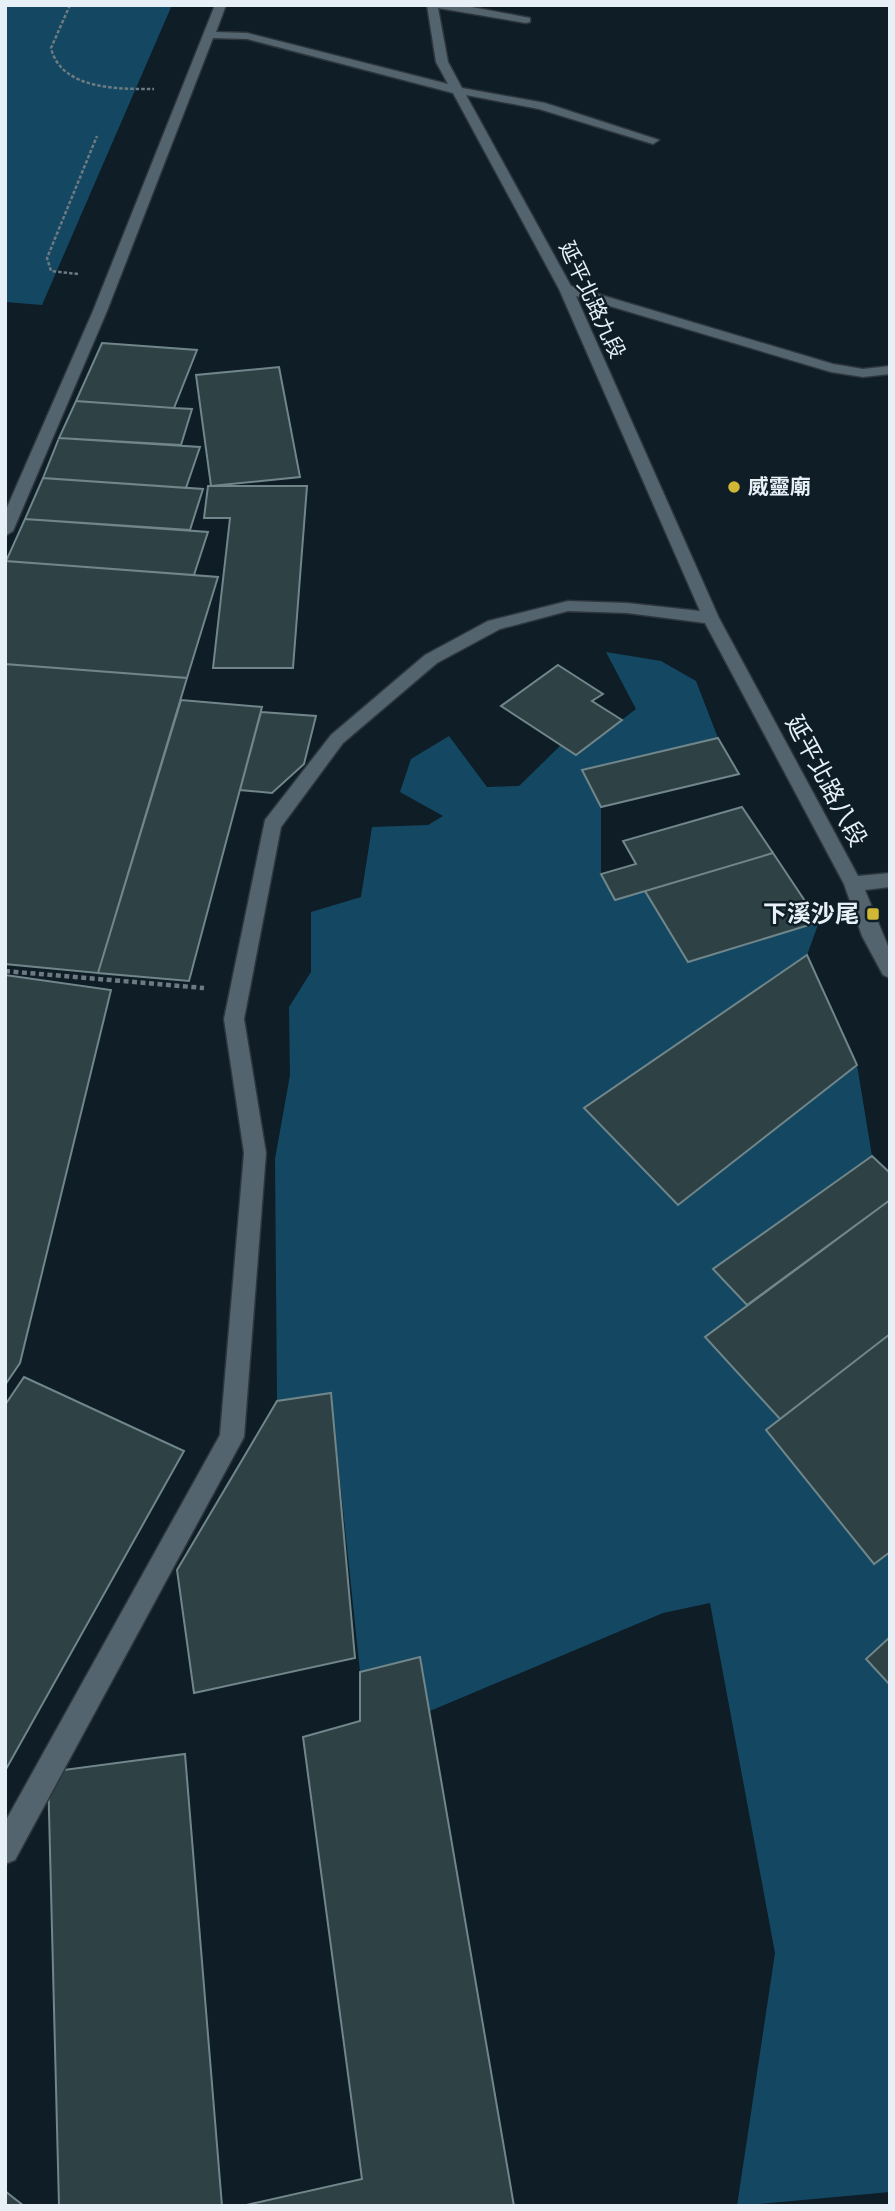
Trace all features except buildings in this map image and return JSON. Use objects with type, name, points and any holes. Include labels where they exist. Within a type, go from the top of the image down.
[{"type":"street","points":[[5,531],[100,311],[221,5]]},
{"type":"street","name":"延平北路九段","points":[[432,5],[442,62],[566,289],[711,618]]},
{"type":"street","points":[[441,5],[526,20]]},
{"type":"street","points":[[211,35],[247,36],[456,90],[541,106],[653,140]]},
{"type":"street","points":[[566,289],[831,368],[863,373],[890,370]]},
{"type":"street","points":[[5,1850],[232,1437],[254,1153],[234,1019],[272,825],[337,739],[431,659],[494,625],[568,606],[627,608],[711,618]]},
{"type":"street","name":"延平北路八段","points":[[711,618],[853,884],[872,936],[890,970]]},
{"type":"street","points":[[853,884],[890,880]]},
{"type":"path","points":[[70,5],[51,48],[56,64],[79,79],[113,88],[156,89]]},
{"type":"path","points":[[78,274],[51,271],[47,258],[97,136]]},
{"type":"path","points":[[5,971],[240,991]]},
{"type":"shaded area","points":[[5,5],[172,5],[42,305],[5,302]]},
{"type":"shaded area","points":[[606,652],[661,661],[696,681],[718,738],[583,770],[601,807],[601,874],[615,900],[645,891],[688,962],[819,922],[807,955],[585,1108],[679,1205],[857,1065],[872,1156],[713,1269],[747,1305],[705,1337],[780,1419],[766,1430],[873,1564],[890,1552],[890,1637],[866,1659],[890,1686],[890,2192],[737,2206],[775,1953],[710,1603],[663,1613],[430,1711],[420,1657],[360,1672],[331,1394],[277,1401],[275,1159],[290,1075],[289,1007],[311,972],[311,912],[361,897],[372,827],[428,825],[443,816],[400,792],[411,759],[449,736],[487,787],[519,786],[561,745],[576,755],[636,709]]},
{"type":"place","name":"威靈廟","points":[[734,487]]},
{"type":"place","name":"下溪沙尾","points":[[873,914]]}]
